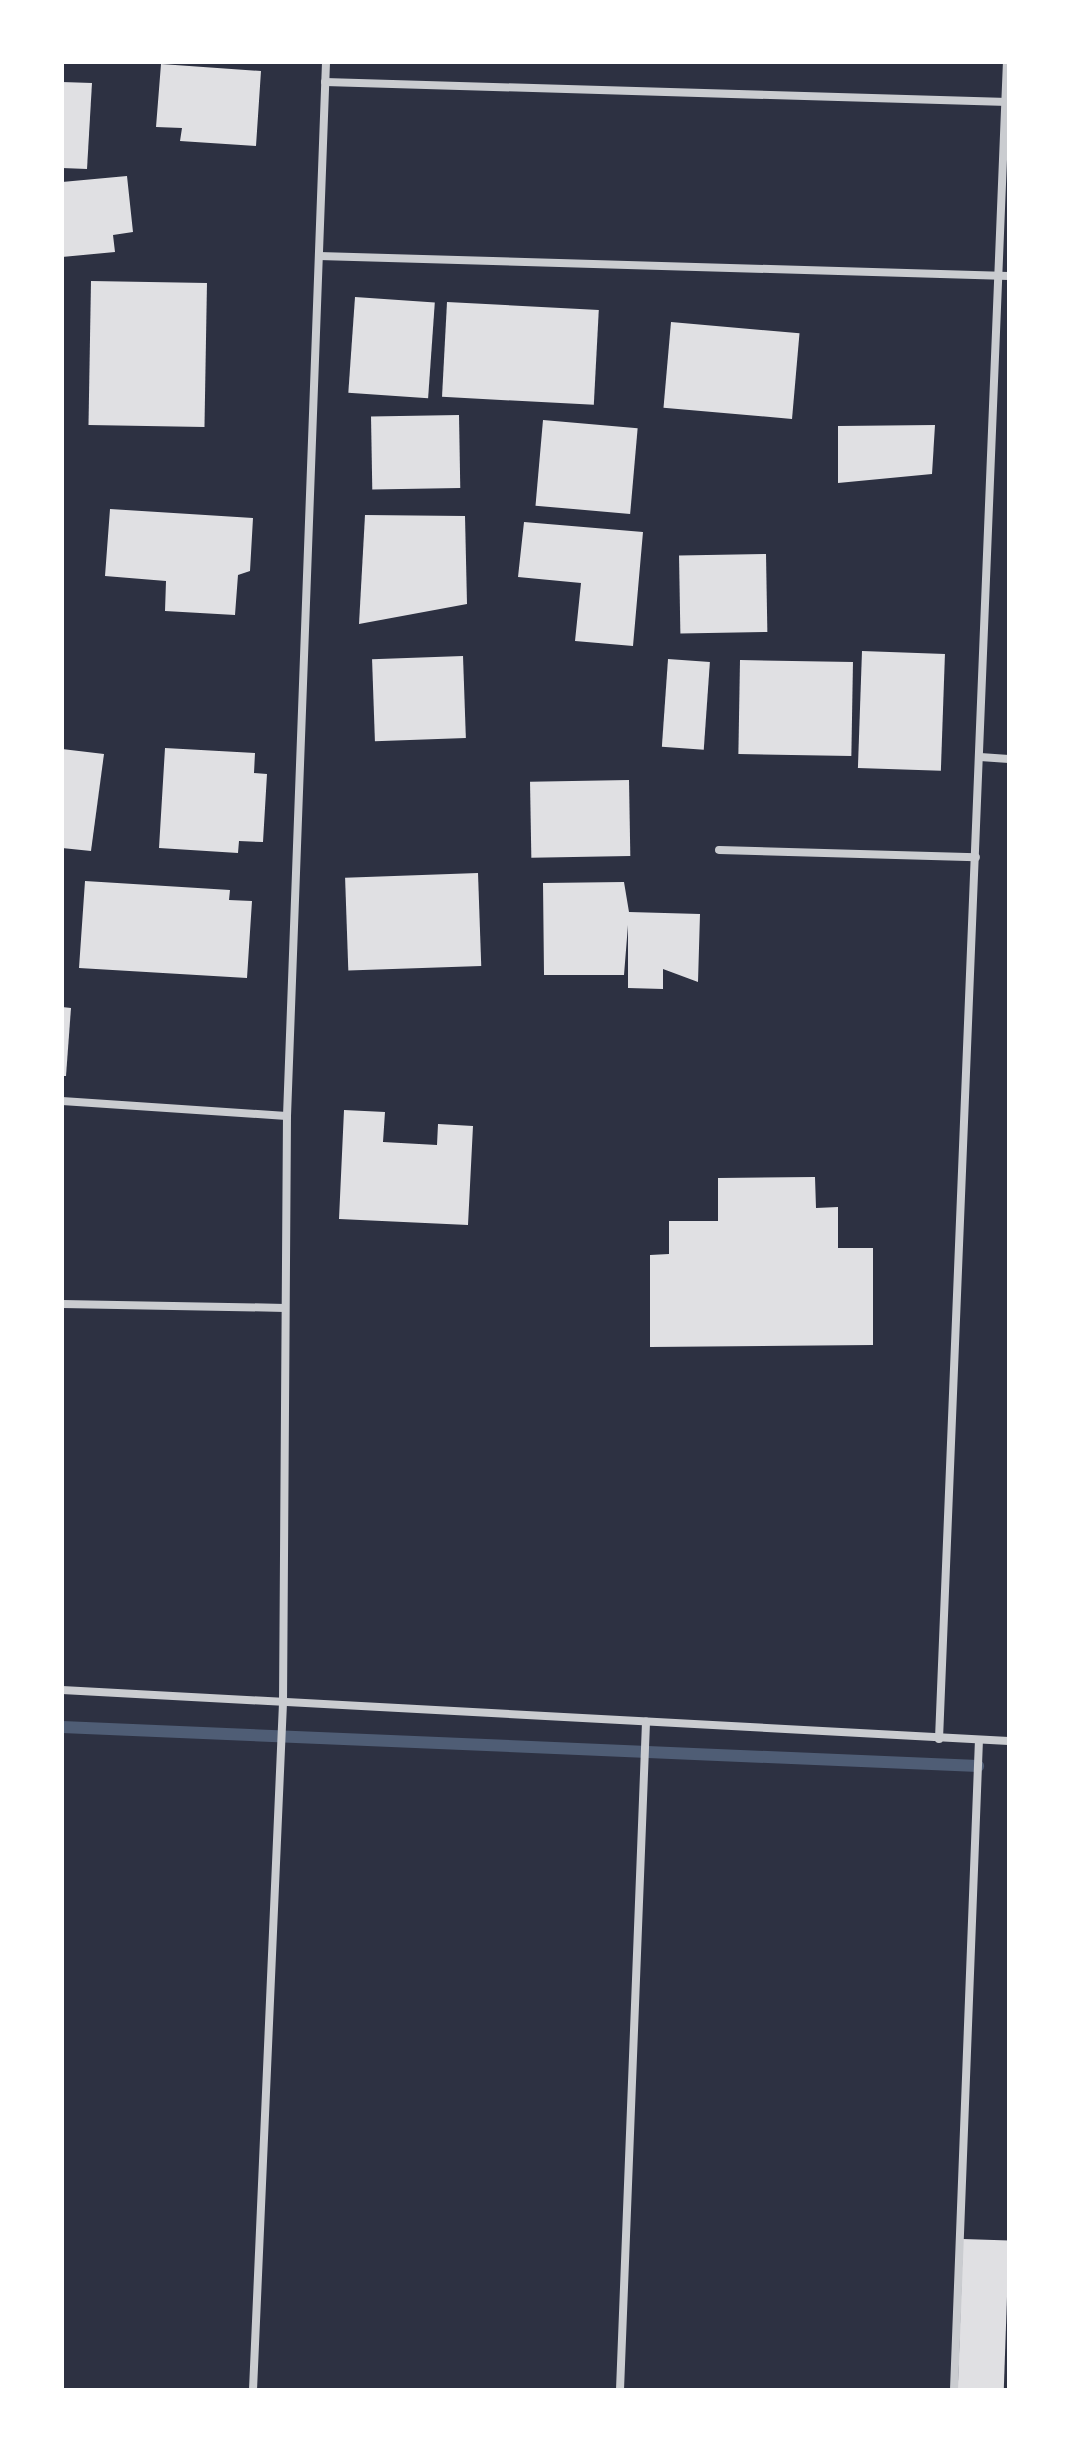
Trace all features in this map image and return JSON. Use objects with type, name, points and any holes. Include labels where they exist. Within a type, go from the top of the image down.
[{"type":"street","points":[[253,2390],[283,1703],[287,1116],[326,62]]},
{"type":"street","points":[[939,1739],[1007,62]]},
{"type":"street","points":[[325,82],[1007,102]]},
{"type":"street","points":[[319,256],[1009,276]]},
{"type":"street","points":[[980,757],[1009,759]]},
{"type":"street","points":[[719,850],[976,857]]},
{"type":"street","points":[[62,1101],[287,1116]]},
{"type":"street","points":[[62,1304],[285,1308]]},
{"type":"street","points":[[62,1690],[1009,1741]]},
{"type":"street","points":[[620,2390],[646,1722]]},
{"type":"street","points":[[954,2390],[979,1740]]},
{"type":"building","points":[[161,64],[261,71],[256,146],[180,141],[182,128],[156,127]]},
{"type":"building","points":[[62,82],[92,83],[87,169],[62,168]]},
{"type":"building","points":[[127,176],[133,232],[113,235],[115,252],[62,257],[62,182]]},
{"type":"building","points":[[91,281],[207,283],[204,427],[88,425]]},
{"type":"building","points":[[355,297],[435,303],[428,398],[348,393]]},
{"type":"building","points":[[447,302],[599,310],[594,405],[442,397]]},
{"type":"building","points":[[671,322],[800,333],[792,419],[664,408]]},
{"type":"building","points":[[459,415],[460,488],[372,490],[371,417]]},
{"type":"building","points":[[543,420],[638,428],[630,514],[536,506]]},
{"type":"building","points":[[935,425],[932,474],[838,483],[838,426]]},
{"type":"building","points":[[110,509],[253,518],[250,571],[238,575],[235,615],[165,611],[166,581],[105,576]]},
{"type":"building","points":[[365,515],[465,516],[467,604],[359,624]]},
{"type":"building","points":[[524,522],[643,532],[633,646],[575,641],[581,583],[518,577]]},
{"type":"building","points":[[766,554],[767,632],[680,634],[679,556]]},
{"type":"building","points":[[862,651],[945,654],[941,771],[858,768]]},
{"type":"building","points":[[463,656],[466,738],[375,741],[372,659]]},
{"type":"building","points":[[668,659],[710,662],[704,750],[662,747]]},
{"type":"building","points":[[740,660],[853,662],[851,756],[738,754]]},
{"type":"building","points":[[165,748],[255,753],[254,773],[267,774],[263,842],[239,841],[238,853],[159,848]]},
{"type":"building","points":[[62,749],[104,754],[91,851],[62,848]]},
{"type":"building","points":[[629,780],[630,856],[531,858],[530,782]]},
{"type":"building","points":[[478,873],[481,966],[348,971],[345,878]]},
{"type":"building","points":[[85,881],[230,890],[229,900],[252,901],[247,978],[79,968]]},
{"type":"building","points":[[624,882],[629,912],[700,914],[698,982],[663,969],[663,989],[628,988],[628,925],[624,975],[544,975],[543,883]]},
{"type":"building","points":[[62,1007],[71,1008],[66,1076],[62,1076]]},
{"type":"building","points":[[344,1110],[385,1112],[383,1142],[437,1145],[438,1124],[473,1126],[468,1225],[339,1219]]},
{"type":"building","points":[[815,1177],[816,1208],[838,1207],[838,1248],[873,1248],[873,1345],[650,1347],[650,1255],[669,1254],[669,1221],[718,1221],[718,1178]]},
{"type":"building","points":[[963,2239],[1009,2241],[1004,2390],[958,2390]]},
{"type":"waterway","points":[[62,1727],[978,1766]]}]
